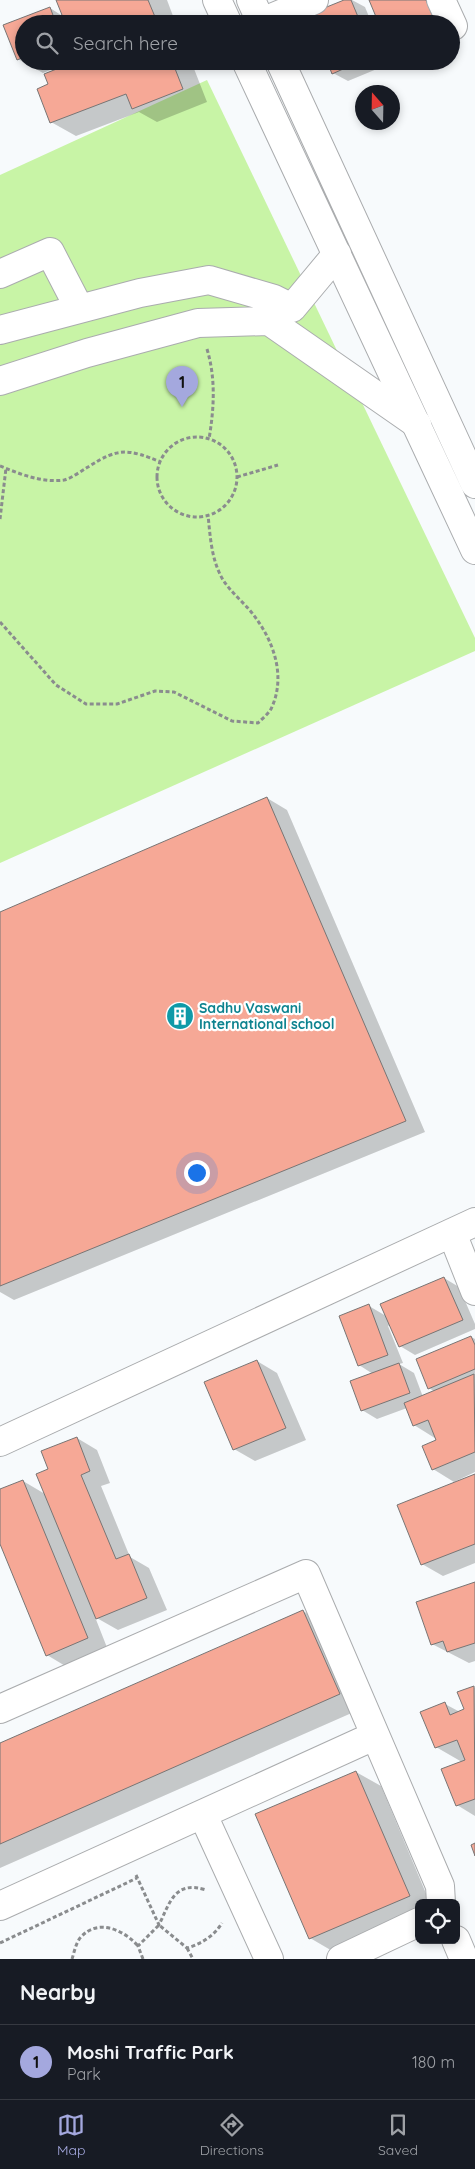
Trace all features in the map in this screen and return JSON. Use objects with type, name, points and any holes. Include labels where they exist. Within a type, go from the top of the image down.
[{"type":"main road","points":[[216,0],[224,15]]},
{"type":"main road","points":[[258,15],[314,0]]},
{"type":"main road","points":[[441,0],[448,15]]},
{"type":"main road","points":[[250,70],[475,550]]},
{"type":"main road","points":[[284,70],[475,484]]},
{"type":"main road","points":[[0,274],[50,252],[79,308]]},
{"type":"main road","points":[[0,330],[140,293],[209,280],[274,299],[292,308],[337,254]]},
{"type":"main road","points":[[0,381],[87,353],[198,323],[269,321],[416,424]]},
{"type":"main road","points":[[0,1442],[464,1227],[475,1291]]},
{"type":"main road","points":[[0,1709],[306,1574],[440,1886],[441,1899]]},
{"type":"main road","points":[[0,1906],[374,1736]]},
{"type":"main road","points":[[203,1815],[269,1959]]},
{"type":"main road","points":[[341,1959],[415,1924]]},
{"type":"main road","points":[[458,1944],[464,1959]]},
{"type":"path","points":[[198,323],[212,366],[214,412],[208,439]]},
{"type":"path","points":[[208,439],[220,445],[229,454],[235,465],[237,477],[235,490],[229,501],[220,510],[196,517],[183,515],[171,508],[162,498],[158,485],[158,471],[161,462],[170,448],[182,440],[208,439]]},
{"type":"path","points":[[0,466],[32,478],[65,480],[103,457],[123,451],[139,453],[161,462]]},
{"type":"path","points":[[237,477],[278,465]]},
{"type":"path","points":[[0,519],[6,468]]},
{"type":"path","points":[[0,622],[56,685],[86,704],[117,704],[155,691],[174,692],[232,721],[258,723],[271,710],[278,684],[277,664],[269,637],[252,613],[227,586],[218,571],[211,543],[208,515]]},
{"type":"path","points":[[124,1850],[159,1926],[187,1948],[194,1959]]},
{"type":"path","points":[[0,1942],[137,1878]]},
{"type":"path","points":[[138,1946],[159,1926],[173,1896],[182,1889],[194,1886],[206,1890],[211,1896]]},
{"type":"path","points":[[187,1948],[198,1945],[217,1930],[223,1922],[221,1915]]},
{"type":"path","points":[[72,1959],[80,1938],[98,1927],[108,1927],[129,1936],[138,1946],[143,1959]]},
{"type":"green space","points":[[207,80],[475,638],[475,651],[0,863],[0,175]]},
{"type":"building","points":[[56,0],[148,0],[154,15],[62,15]]},
{"type":"building","points":[[344,0],[351,0],[357,15],[307,15]]},
{"type":"building","points":[[369,0],[426,0],[432,15],[375,15]]},
{"type":"building","points":[[50,7],[53,15],[29,15]]},
{"type":"building","points":[[15,20],[15,55],[3,25]]},
{"type":"building","points":[[54,70],[176,70],[183,89],[132,109],[126,94],[50,123],[37,89],[48,84],[44,74]]},
{"type":"building","points":[[330,70],[341,70],[332,74]]},
{"type":"building","name":"Sadhu Vaswani International school","points":[[267,797],[406,1121],[0,1286],[0,912]]},
{"type":"building","points":[[444,1277],[463,1320],[399,1347],[380,1304]]},
{"type":"building","points":[[369,1304],[388,1355],[358,1366],[339,1316]]},
{"type":"building","points":[[471,1336],[475,1345],[475,1369],[428,1389],[416,1359]]},
{"type":"building","points":[[257,1360],[286,1428],[233,1450],[204,1382]]},
{"type":"building","points":[[399,1363],[410,1393],[361,1411],[350,1381]]},
{"type":"building","points":[[474,1374],[475,1452],[432,1470],[422,1446],[436,1440],[428,1420],[413,1426],[404,1403]]},
{"type":"building","points":[[77,1437],[90,1471],[81,1475],[116,1559],[129,1554],[147,1598],[96,1619],[36,1474],[48,1469],[41,1451]]},
{"type":"building","points":[[475,1474],[475,1544],[421,1565],[397,1505]]},
{"type":"building","points":[[23,1480],[88,1638],[46,1656],[0,1544],[0,1489]]},
{"type":"building","points":[[475,1582],[475,1643],[447,1652],[443,1641],[431,1645],[416,1602]]},
{"type":"building","points":[[303,1610],[340,1694],[0,1844],[0,1743]]},
{"type":"building","points":[[474,1686],[475,1799],[456,1806],[441,1769],[465,1760],[457,1740],[435,1748],[420,1712],[445,1702],[450,1715],[464,1709],[457,1692]]},
{"type":"building","points":[[356,1771],[410,1896],[309,1939],[255,1814]]},
{"type":"building","points":[[475,1843],[475,1856],[471,1845]]},
{"type":"place","name":"Moshi Traffic Park","points":[[182,407]]},
{"type":"place","name":"Sadhu Vaswani International school","points":[[180,1016]]}]
